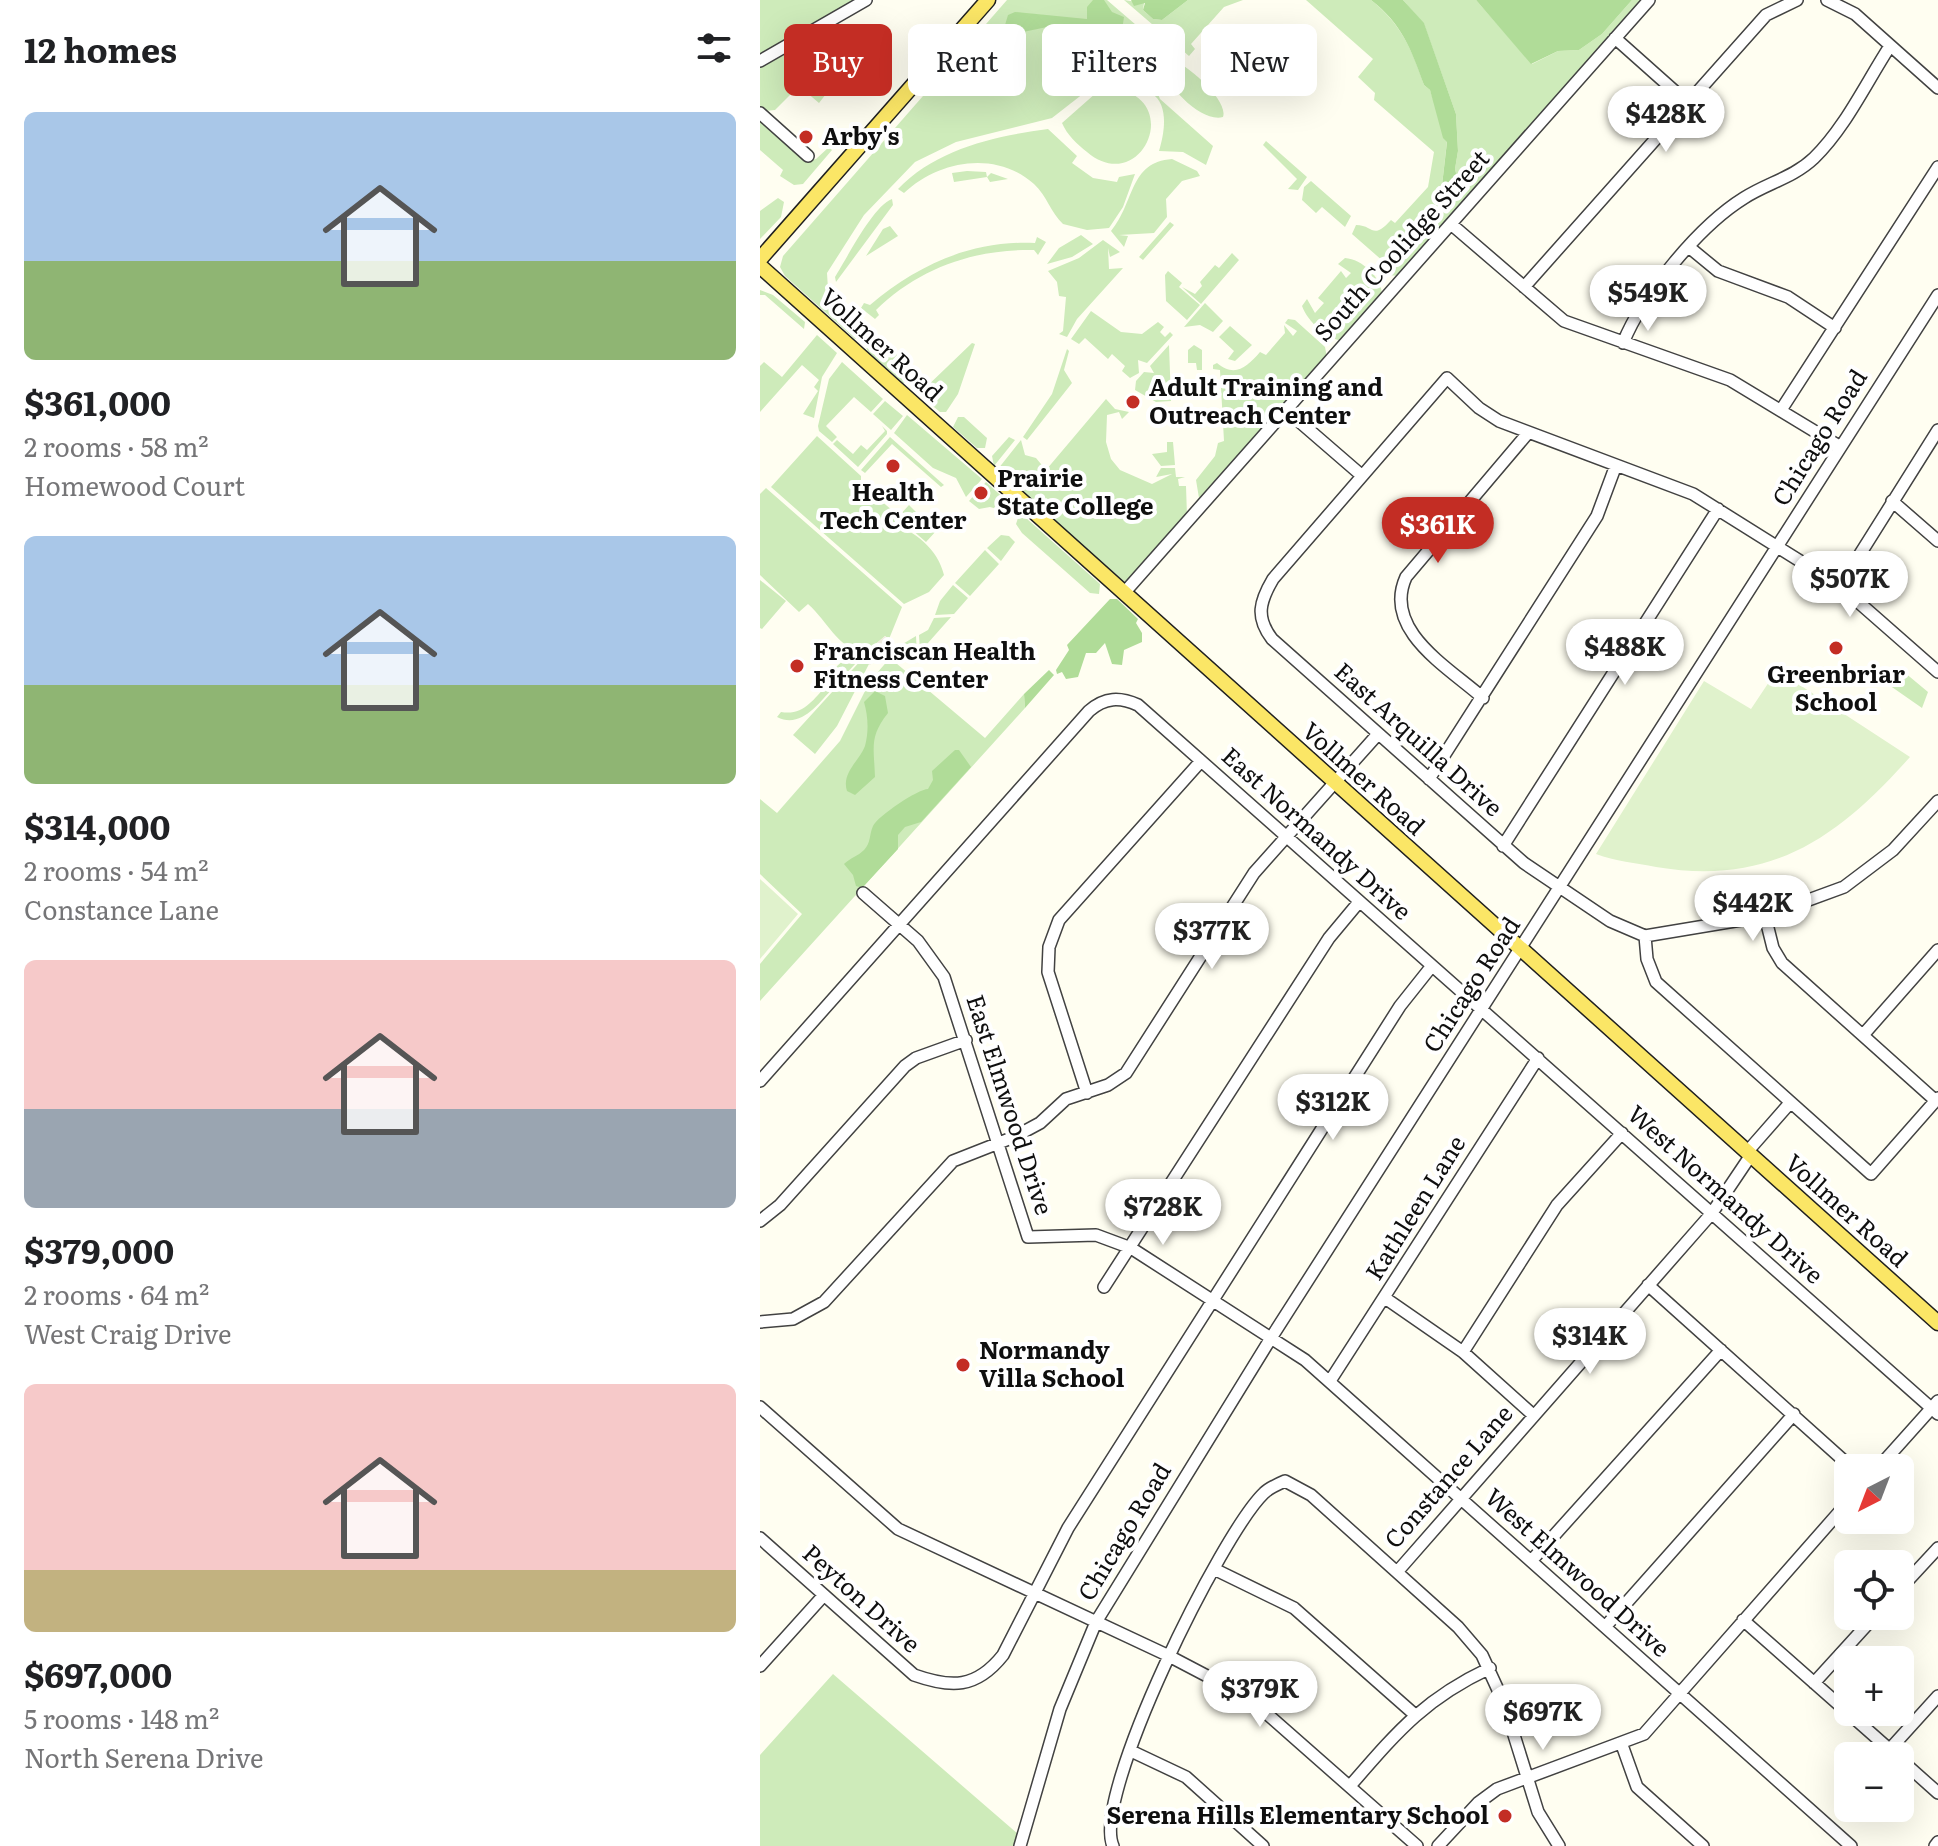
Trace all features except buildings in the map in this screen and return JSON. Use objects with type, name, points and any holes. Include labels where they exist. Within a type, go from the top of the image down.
[{"type":"main road","points":[[760,259],[988,0]]},
{"type":"main road","name":"Vollmer Road","points":[[760,266],[1938,1323]]},
{"type":"street","points":[[760,61],[866,0]]},
{"type":"street","name":"South Coolidge Street","points":[[1124,593],[1649,0]]},
{"type":"street","points":[[1524,287],[1766,15],[1797,0]]},
{"type":"street","points":[[1827,0],[1855,14],[1938,88]]},
{"type":"street","points":[[1615,38],[1688,103]]},
{"type":"street","points":[[1623,343],[1639,308],[1690,248],[1745,197],[1798,171],[1814,158],[1890,46]]},
{"type":"street","points":[[760,113],[808,156]]},
{"type":"street","points":[[1781,410],[1938,167]]},
{"type":"street","points":[[1451,224],[1564,321],[1730,380],[1839,446]]},
{"type":"street","points":[[1690,248],[1718,271],[1788,297],[1835,328]]},
{"type":"street","name":"Chicago Road","points":[[1020,1846],[1060,1709],[1096,1622],[1271,1338],[1521,952],[1839,446],[1938,295]]},
{"type":"street","points":[[1286,410],[1360,474],[1447,378],[1479,408],[1528,433],[1677,486],[1718,509],[1840,586],[1938,672]]},
{"type":"street","points":[[1840,586],[1938,430]]},
{"type":"street","points":[[1483,698],[1415,638],[1403,619],[1400,590],[1406,577],[1528,433]]},
{"type":"street","points":[[1429,779],[1597,516],[1616,465]]},
{"type":"street","name":"East Arquilla Drive","points":[[1360,474],[1273,579],[1261,599],[1260,612],[1272,639],[1503,846],[1560,890],[1620,927],[1645,936]]},
{"type":"street","points":[[1892,501],[1938,541]]},
{"type":"street","points":[[1503,846],[1718,509]]},
{"type":"street","name":"East Normandy Drive","points":[[899,924],[1089,711],[1098,704],[1118,699],[1138,705],[1481,1010]]},
{"type":"street","points":[[760,1322],[793,1319],[819,1307],[947,1166],[971,1151],[1040,1123],[1066,1099],[1115,1081],[1131,1067],[1254,873],[1378,734]]},
{"type":"street","points":[[1087,1093],[1051,985],[1049,947],[1059,920],[1201,761]]},
{"type":"street","points":[[1765,916],[1773,948],[1782,963],[1937,1100],[1871,1174],[1656,982],[1647,959],[1645,936],[1765,916],[1844,887],[1893,850],[1938,801]]},
{"type":"street","name":"East Elmwood Drive","points":[[863,893],[899,924],[937,964],[966,1040],[1028,1237],[1096,1235],[1131,1248],[1271,1338]]},
{"type":"street","points":[[1104,1287],[1329,938],[1359,902]]},
{"type":"street","points":[[760,1081],[899,924]]},
{"type":"street","points":[[1863,1035],[1938,950]]},
{"type":"street","name":"Peyton Drive","points":[[760,1538],[914,1675],[943,1685],[982,1676],[999,1660],[1068,1528],[1212,1300],[1400,1006],[1431,967]]},
{"type":"street","name":"West Normandy Drive","points":[[1481,1010],[1936,1407]]},
{"type":"street","points":[[760,1221],[780,1205],[905,1066],[916,1058],[966,1040]]},
{"type":"street","name":"Kathleen Lane","points":[[1330,1381],[1538,1058]]},
{"type":"street","name":"Constance Lane","points":[[1397,1572],[1459,1497],[1712,1213],[1749,1153],[1790,1103]]},
{"type":"street","points":[[1463,1352],[1557,1205],[1622,1133]]},
{"type":"street","points":[[1648,1285],[1837,1454]]},
{"type":"street","points":[[1385,1298],[1463,1352],[1532,1414]]},
{"type":"street","name":"West Elmwood Drive","points":[[1271,1338],[1330,1381],[1851,1846]]},
{"type":"street","points":[[1532,1560],[1721,1350]]},
{"type":"street","points":[[760,1407],[898,1529],[1167,1655],[1249,1698],[1417,1846]]},
{"type":"street","points":[[1891,1454],[1936,1407]]},
{"type":"street","points":[[1605,1627],[1794,1414]]},
{"type":"street","points":[[1112,1844],[1110,1828],[1131,1751],[1167,1655],[1214,1569],[1264,1493],[1285,1481],[1311,1495],[1469,1638],[1490,1668],[1542,1821],[1559,1846]]},
{"type":"street","points":[[1438,1846],[1488,1795],[1527,1776],[1622,1745],[1644,1734],[1834,1518]]},
{"type":"street","points":[[1914,1574],[1938,1548]]},
{"type":"street","points":[[1214,1569],[1294,1608],[1414,1714]]},
{"type":"street","points":[[760,1666],[824,1595]]},
{"type":"street","points":[[1743,1620],[1881,1742]]},
{"type":"street","points":[[1814,1683],[1862,1630]]},
{"type":"street","points":[[1350,1786],[1414,1714],[1446,1690],[1490,1668]]},
{"type":"street","points":[[1905,1742],[1938,1696]]},
{"type":"street","points":[[1622,1745],[1637,1787],[1703,1846]]},
{"type":"street","points":[[1131,1751],[1186,1777],[1263,1846]]},
{"type":"street","points":[[1914,1771],[1938,1793]]},
{"type":"green space","points":[[760,0],[859,0],[817,24],[784,24],[784,43],[760,57]]},
{"type":"green space","points":[[1007,0],[1107,0],[1135,24],[1042,24],[1042,96],[1080,96],[1052,118],[956,142],[915,162],[864,215],[827,273],[828,289],[863,325],[863,334],[855,339],[785,276],[780,267],[783,256],[923,96],[1026,96],[1026,24],[986,24]]},
{"type":"green space","points":[[1093,0],[1104,0],[1112,12],[1124,17],[1123,24],[1042,24],[1042,28],[1026,31],[1026,24],[1005,24],[1008,15],[1015,12],[1087,19],[1087,7]]},
{"type":"green space","points":[[1124,0],[1144,3],[1143,10],[1153,19],[1162,20],[1188,0],[1243,0],[1224,7],[1209,24],[1201,24],[1201,33],[1191,44],[1195,49],[1189,56],[1185,53],[1185,24],[1152,24]]},
{"type":"green space","points":[[1131,0],[1188,0],[1162,20],[1153,19],[1143,10],[1145,3],[1134,6]]},
{"type":"green space","points":[[1306,0],[1371,0],[1398,28],[1424,85],[1430,90],[1447,141],[1441,194],[1457,198],[1461,193],[1455,169],[1458,151],[1456,114],[1424,24],[1403,0],[1476,0],[1532,64],[1558,51],[1579,50],[1602,34],[1632,0],[1642,0],[1399,276],[1388,275],[1392,269],[1352,234],[1356,225],[1376,231],[1391,220],[1395,223],[1428,187],[1434,152],[1374,100],[1375,93],[1358,77],[1373,59]]},
{"type":"green space","points":[[1371,0],[1403,0],[1424,23],[1456,114],[1458,151],[1455,169],[1461,193],[1457,198],[1441,194],[1447,142],[1443,138],[1430,90],[1424,85],[1398,28]]},
{"type":"green space","points":[[1476,0],[1632,0],[1602,34],[1579,50],[1558,51],[1531,64]]},
{"type":"green space","points":[[784,54],[784,96],[789,96],[775,110],[765,111],[760,107],[760,68]]},
{"type":"green space","points":[[1185,66],[1201,81],[1201,96],[1216,96],[1220,101],[1223,117],[1205,114],[1181,96],[1185,96]]},
{"type":"green space","points":[[811,96],[824,96],[819,103]]},
{"type":"green space","points":[[1093,96],[1135,96],[1146,107],[1151,124],[1148,140],[1139,154],[1124,163],[1107,163],[1087,152],[1062,123]]},
{"type":"green space","points":[[1155,96],[1159,96],[1213,146],[1206,165],[1183,152],[1159,151],[1164,129],[1163,112]]},
{"type":"green space","points":[[760,119],[808,160],[816,159],[829,147],[832,150],[803,184],[794,185],[780,176],[783,170],[760,150]]},
{"type":"green space","points":[[1048,129],[1077,156],[1072,163],[1093,178],[1117,182],[1119,177],[1135,174],[1123,207],[1109,228],[1087,230],[1063,224],[1034,184],[1003,166],[968,163],[934,173],[904,193],[898,189],[913,175],[948,154],[987,141]]},
{"type":"green space","points":[[1266,141],[1307,177],[1298,190],[1288,189],[1297,179],[1263,145]]},
{"type":"green space","points":[[1172,159],[1197,171],[1200,176],[1182,181],[1166,199],[1167,217],[1154,233],[1119,235],[1128,236],[1124,247],[1111,231],[1134,185],[1148,167]]},
{"type":"green space","points":[[986,172],[987,177],[954,182],[952,173]]},
{"type":"green space","points":[[991,173],[1008,179],[990,182],[987,177]]},
{"type":"green space","points":[[1311,181],[1351,216],[1345,227],[1322,207],[1316,213],[1302,200],[1304,187]]},
{"type":"green space","points":[[778,198],[784,202],[781,217],[760,239],[760,211]]},
{"type":"green space","points":[[892,199],[893,205],[836,282],[835,277],[869,222]]},
{"type":"green space","points":[[1170,222],[1174,225],[1143,260],[1139,257]]},
{"type":"green space","points":[[890,226],[898,236],[866,256],[883,229]]},
{"type":"green space","points":[[1081,235],[1093,244],[1072,257],[1047,264],[1059,248]]},
{"type":"green space","points":[[1037,237],[1046,242],[1038,255],[1034,250],[969,257],[929,272],[910,283],[876,310],[879,315],[875,319],[861,308],[864,303],[870,305],[907,278],[946,258],[989,246],[1035,243]]},
{"type":"green space","points":[[1103,240],[1120,252],[1110,257],[1108,248],[1109,269],[1123,268],[1077,319],[1067,337],[1059,334],[1063,331],[1066,297],[1059,296],[1057,282],[1048,271],[1079,258]]},
{"type":"green space","points":[[1232,253],[1239,260],[1201,304],[1182,287],[1195,294],[1202,286],[1200,282],[1215,265],[1219,268]]},
{"type":"green space","points":[[1345,258],[1370,270],[1379,282],[1382,295],[1342,341],[1318,328],[1302,306],[1307,299],[1315,313],[1324,303],[1318,298],[1341,271],[1346,278],[1351,273],[1338,264]]},
{"type":"green space","points":[[1168,271],[1182,283],[1179,287],[1200,305],[1187,320],[1166,301],[1165,275]]},
{"type":"green space","points":[[760,290],[773,295],[805,322],[804,329],[765,295],[760,295]]},
{"type":"green space","points":[[1205,303],[1223,321],[1213,332],[1200,325],[1184,327]]},
{"type":"green space","points":[[1091,311],[1121,332],[1142,334],[1158,322],[1164,327],[1160,332],[1165,337],[1170,332],[1173,335],[1147,363],[1138,360],[1139,373],[1130,378],[1122,371],[1125,366],[1112,354],[1108,359],[1085,338],[1079,344],[1071,339]]},
{"type":"green space","points":[[1288,319],[1295,320],[1325,347],[1327,358],[1199,498],[1196,480],[1215,456],[1218,443],[1224,441],[1220,370],[1213,369],[1213,365],[1217,363],[1235,370],[1245,366],[1260,352],[1266,355],[1285,333],[1284,325],[1293,336],[1297,331],[1285,323]]},
{"type":"green space","points":[[1230,326],[1252,345],[1235,361],[1228,359],[1234,351],[1219,337]]},
{"type":"green space","points":[[817,335],[837,353],[822,377],[814,418],[803,414],[818,391],[814,387],[819,380],[802,365],[760,412],[760,366],[764,362],[782,377]]},
{"type":"green space","points":[[871,340],[881,340],[914,371],[914,381],[903,383],[868,352],[866,347]]},
{"type":"green space","points":[[972,343],[975,344],[958,394],[946,412],[940,412],[922,397],[922,391]]},
{"type":"green space","points":[[1169,345],[1171,401],[1156,402],[1135,390],[1136,381],[1144,372],[1154,373],[1150,366]]},
{"type":"green space","points":[[1194,345],[1202,350],[1202,370],[1197,370],[1196,363],[1188,363],[1188,350]]},
{"type":"green space","points":[[1067,349],[1064,370],[1072,383],[1027,440],[1023,437],[1052,394]]},
{"type":"green space","points":[[842,362],[883,399],[871,412],[854,397],[826,426],[837,437],[832,442],[819,431],[818,426],[829,379]]},
{"type":"green space","points":[[1106,399],[1115,409],[1129,412],[1122,419],[1119,412],[1107,415],[1106,442],[1111,459],[1120,470],[1152,484],[1172,474],[1156,477],[1161,468],[1175,468],[1176,477],[1185,477],[1178,479],[1179,486],[1186,486],[1187,516],[1125,582],[1024,496],[998,469],[1021,440],[1025,455],[1036,458],[1046,470]]},
{"type":"green space","points":[[885,401],[903,416],[891,430],[873,414]]},
{"type":"green space","points":[[907,415],[982,479],[966,497],[956,478],[933,468],[894,433]]},
{"type":"green space","points":[[958,417],[964,417],[987,438],[985,448],[977,448],[953,427]]},
{"type":"green space","points":[[882,426],[887,434],[858,467],[833,444],[837,440],[853,454],[861,445],[867,450],[885,431]]},
{"type":"green space","points":[[817,436],[861,476],[861,484],[899,516],[909,505],[918,514],[908,526],[890,523],[916,536],[937,557],[944,575],[929,592],[904,604],[771,487]]},
{"type":"green space","points":[[890,437],[944,485],[941,487],[892,444],[865,473],[861,470]]},
{"type":"green space","points":[[1009,437],[1015,440],[994,466],[992,456]]},
{"type":"green space","points":[[1167,442],[1173,442],[1175,465],[1161,466],[1152,454],[1167,452]]},
{"type":"green space","points":[[986,482],[1007,501],[1004,511],[990,507],[979,509],[969,501]]},
{"type":"green space","points":[[766,488],[902,607],[889,639],[885,636],[864,654],[854,650],[839,639],[808,604],[799,612],[760,575],[760,494]]},
{"type":"green space","points":[[921,517],[937,530],[926,542],[911,529]]},
{"type":"green space","points":[[1018,518],[1026,518],[1100,584],[1099,594],[1090,593],[1022,533],[1016,524]]},
{"type":"green space","points":[[1001,535],[1009,536],[1015,542],[1001,561],[987,548]]},
{"type":"green space","points":[[985,550],[999,564],[970,596],[955,583]]},
{"type":"green space","points":[[760,580],[786,601],[762,629],[760,628]]},
{"type":"green space","points":[[953,585],[968,598],[954,614],[935,615],[940,601]]},
{"type":"green space","points":[[1110,599],[1117,599],[1138,619],[1136,623],[1142,633],[1142,642],[1124,650],[1122,665],[1112,664],[1105,643],[1096,653],[1086,653],[1078,677],[1066,679],[1062,672],[1057,674],[1056,670],[1069,650],[1067,645]]},
{"type":"green space","points":[[951,617],[920,652],[919,635],[928,630],[934,618]]},
{"type":"green space","points":[[916,636],[917,655],[910,657],[901,645]]},
{"type":"green space","points":[[848,656],[856,663],[834,687],[824,678]]},
{"type":"green space","points":[[863,658],[869,664],[837,726],[815,754],[793,735]]},
{"type":"green space","points":[[890,658],[985,738],[1024,694],[1025,708],[760,1001],[760,964],[802,914],[760,874],[760,799],[777,813],[840,741],[870,681]]},
{"type":"green space","points":[[1898,667],[1928,692],[1922,708],[1889,685]]},
{"type":"green space","points":[[1049,670],[1054,675],[1025,708],[1024,694]]},
{"type":"green space","points":[[1777,670],[1910,757],[1883,786],[1828,833],[1798,850],[1767,862],[1734,869],[1697,871],[1656,867],[1596,854],[1704,681],[1751,709]]},
{"type":"green space","points":[[824,680],[833,688],[808,713],[794,720],[777,717],[781,712],[796,712],[807,706],[827,685]]},
{"type":"green space","points":[[875,691],[885,696],[888,713],[875,736],[875,777],[855,795],[847,791],[847,778],[865,746],[868,724],[864,702]]},
{"type":"green space","points":[[955,750],[959,750],[971,767],[921,822],[905,827],[898,835],[898,849],[862,888],[856,886],[853,875],[844,864],[866,847],[873,826],[882,816],[928,789],[933,780],[932,771]]},
{"type":"green space","points":[[760,879],[798,914],[760,959]]},
{"type":"green space","points":[[833,1674],[1018,1834],[1015,1846],[760,1846],[760,1755]]},
{"type":"shaded area","points":[[885,636],[890,641],[870,665],[863,659],[857,664],[848,656],[842,663],[840,661],[846,654],[839,648],[842,644],[849,650],[853,645],[864,654]]},
{"type":"place","name":"Arby's","points":[[806,137]]},
{"type":"place","name":"Adult Training and Outreach Center","points":[[1133,402]]},
{"type":"place","name":"Health Tech Center","points":[[893,466]]},
{"type":"place","name":"Prairie State College","points":[[981,493]]},
{"type":"place","name":"Greenbriar School","points":[[1836,648]]},
{"type":"place","name":"Franciscan Health Fitness Center","points":[[797,666]]},
{"type":"place","name":"Normandy Villa School","points":[[963,1365]]},
{"type":"place","name":"Serena Hills Elementary School","points":[[1505,1816]]}]
